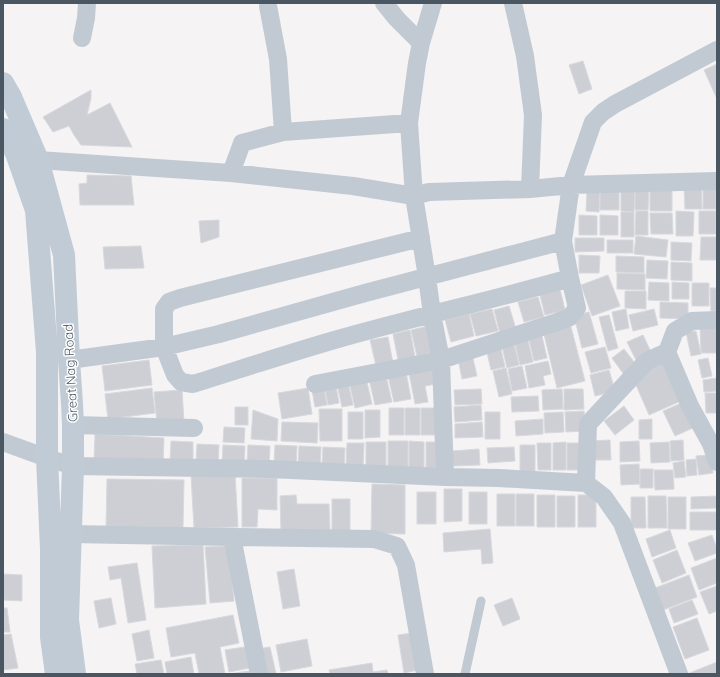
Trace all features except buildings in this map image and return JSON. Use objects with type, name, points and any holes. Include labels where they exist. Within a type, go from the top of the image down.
[{"type":"main road","name":"Great Nag Road","points":[[3,83],[11,97],[38,160],[64,255],[73,425],[68,620],[75,674]]},
{"type":"main road","name":"Great Nag Road","points":[[3,129],[16,153],[36,210],[47,352],[47,458],[51,549],[51,638],[56,674]]},
{"type":"street","points":[[82,38],[87,3]]},
{"type":"street","points":[[384,3],[397,19],[421,43]]},
{"type":"street","points":[[433,3],[421,43],[409,123],[414,196],[432,314],[441,360],[445,477]]},
{"type":"street","points":[[513,3],[525,56],[533,115],[530,189]]},
{"type":"street","points":[[268,6],[278,59],[283,132]]},
{"type":"street","points":[[314,384],[441,360],[570,317],[577,308],[564,241],[571,185],[593,122],[603,112],[622,100],[717,50]]},
{"type":"street","points":[[231,173],[242,143],[283,132],[409,123]]},
{"type":"street","points":[[38,160],[231,173],[353,186],[414,196],[429,192],[530,189],[571,185],[717,181]]},
{"type":"street","points":[[421,238],[169,302],[164,309],[164,347],[175,375],[180,382],[193,384],[338,339],[519,293],[570,278]]},
{"type":"street","points":[[69,360],[164,347],[219,334],[564,241]]},
{"type":"street","points":[[717,320],[692,321],[675,331],[667,352],[690,406],[711,444],[717,462]]},
{"type":"street","points":[[586,483],[588,424],[647,361],[667,352]]},
{"type":"street","points":[[73,425],[194,428]]},
{"type":"street","points":[[3,442],[73,466],[270,469],[586,483],[604,496],[622,523],[679,674]]},
{"type":"street","points":[[71,534],[232,538],[374,538],[397,546],[406,565],[425,674]]},
{"type":"street","points":[[232,538],[259,674]]},
{"type":"lane","points":[[465,674],[481,600]]}]
